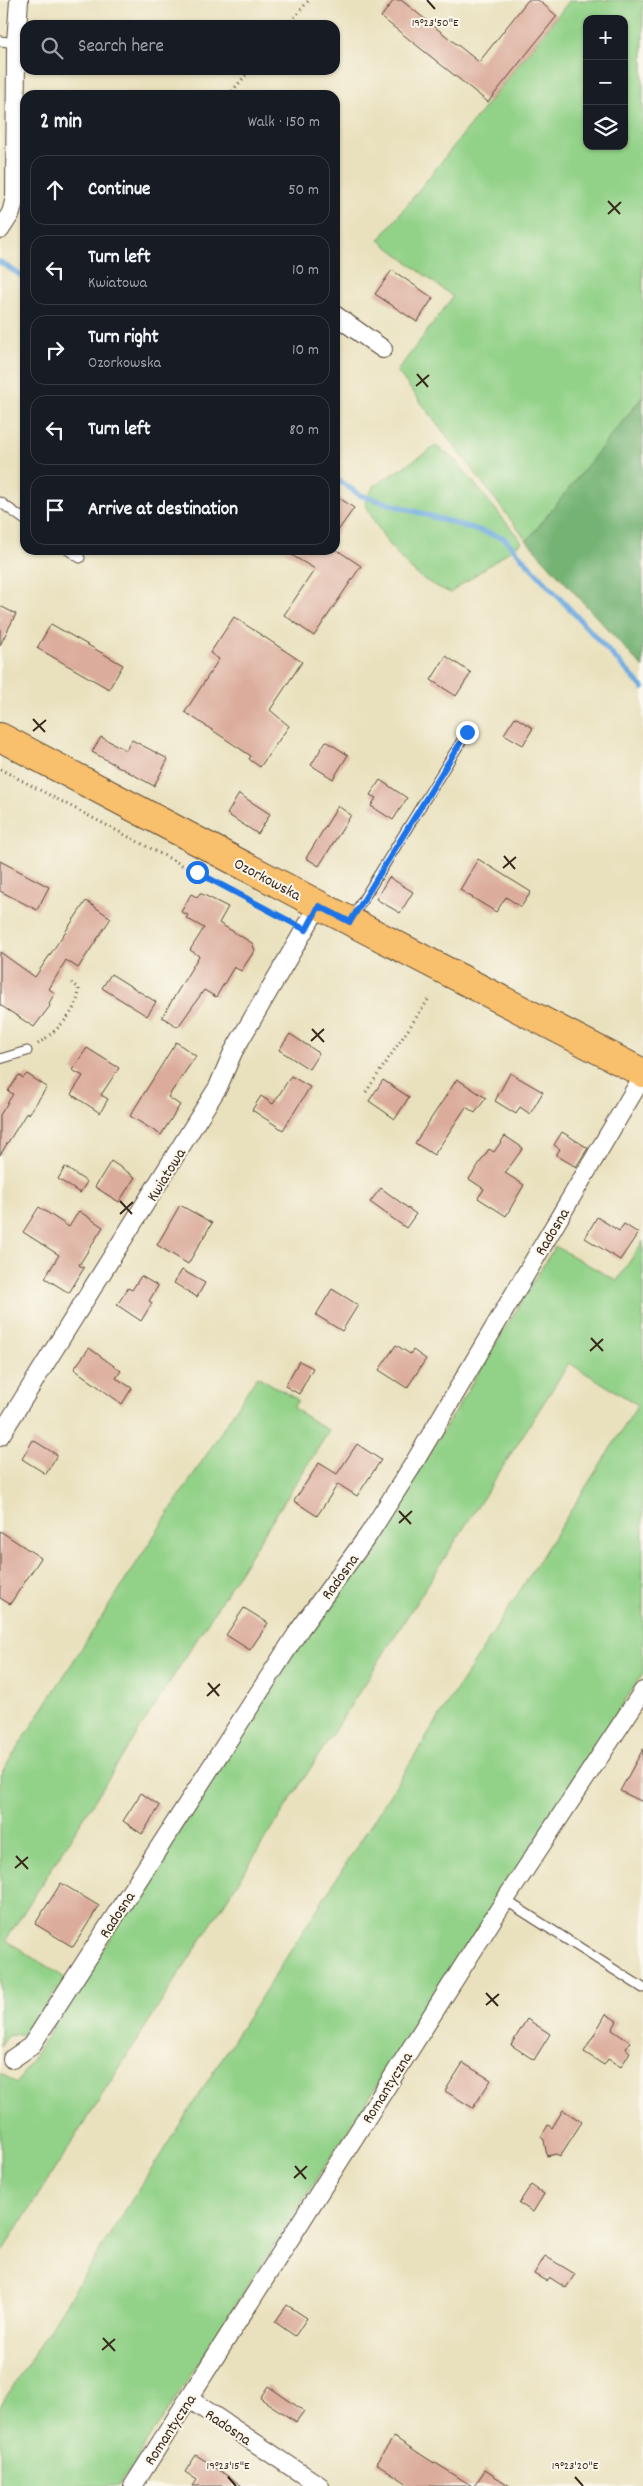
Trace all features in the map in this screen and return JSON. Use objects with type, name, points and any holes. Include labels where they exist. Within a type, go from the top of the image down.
[{"type":"main road","name":"Ozorkowska","points":[[2,742],[643,1074]]},
{"type":"street","points":[[0,230],[18,211],[15,198],[8,42],[19,0]]},
{"type":"street","points":[[340,319],[383,349]]},
{"type":"street","name":"Kwiatowa","points":[[0,1436],[218,1087],[232,1052],[319,906]]},
{"type":"street","name":"Radosna","points":[[12,2059],[31,2046],[300,1629],[369,1534],[411,1468],[643,1074]]},
{"type":"street","name":"Romantyczna","points":[[133,2486],[505,1900],[643,1691]]},
{"type":"street","name":"Radosna","points":[[189,2399],[320,2486]]},
{"type":"lane","points":[[0,502],[20,516]]},
{"type":"lane","points":[[76,555],[80,558]]},
{"type":"lane","points":[[350,922],[467,732]]},
{"type":"lane","points":[[0,1059],[27,1051]]},
{"type":"lane","points":[[505,1900],[643,1988]]},
{"type":"path","points":[[292,20],[309,0]]},
{"type":"path","points":[[233,90],[246,75]]},
{"type":"path","points":[[0,769],[306,930]]},
{"type":"path","points":[[27,1051],[56,1031],[79,1000],[79,988],[72,983]]},
{"type":"path","points":[[366,1092],[428,1000]]},
{"type":"green space","points":[[570,0],[643,0],[643,396],[527,541],[397,371],[453,297],[379,240]]},
{"type":"green space","points":[[643,396],[643,668],[527,541]]},
{"type":"green space","points":[[436,446],[457,462],[522,542],[450,593],[425,580],[406,564],[381,533],[365,502],[374,486]]},
{"type":"green space","points":[[643,1241],[643,1673],[119,2486],[0,2486],[0,2407],[638,1405],[569,1363],[0,2255],[0,2073],[17,2083],[305,1635],[376,1542],[555,1246],[617,1281]]},
{"type":"green space","points":[[257,1376],[298,1400],[293,1408],[329,1431],[6,1940],[65,1978],[28,2033],[7,2036],[0,2046],[0,1775]]},
{"type":"building","points":[[394,0],[401,0],[479,62],[528,0],[538,0],[557,16],[488,102],[381,17]]},
{"type":"building","points":[[392,270],[433,298],[417,322],[375,294]]},
{"type":"building","points":[[340,498],[354,508],[340,528]]},
{"type":"building","points":[[340,552],[361,566],[314,636],[284,615],[315,569],[291,555],[340,555]]},
{"type":"building","points":[[0,606],[16,614],[0,645]]},
{"type":"building","points":[[234,617],[302,662],[270,710],[289,726],[260,767],[249,759],[251,756],[185,712],[219,659],[210,653]]},
{"type":"building","points":[[51,624],[123,665],[109,689],[37,648]]},
{"type":"building","points":[[446,656],[471,673],[456,696],[431,680]]},
{"type":"building","points":[[515,717],[533,728],[523,745],[504,734]]},
{"type":"building","points":[[101,737],[126,750],[132,740],[168,759],[154,786],[92,752]]},
{"type":"building","points":[[326,741],[348,755],[333,779],[311,765]]},
{"type":"building","points":[[380,780],[407,798],[393,820],[371,806],[376,798],[370,795]]},
{"type":"building","points":[[239,794],[270,814],[258,834],[227,814]]},
{"type":"building","points":[[338,806],[351,815],[319,866],[306,858]]},
{"type":"building","points":[[478,859],[531,892],[521,907],[506,897],[496,912],[460,890]]},
{"type":"building","points":[[0,861],[49,887],[37,910],[0,891]]},
{"type":"building","points":[[389,877],[413,892],[400,913],[376,899]]},
{"type":"building","points":[[200,893],[228,907],[219,923],[252,943],[255,950],[241,971],[234,967],[216,997],[204,990],[178,1027],[162,1017],[199,956],[190,950],[204,928],[186,918],[188,915],[181,912],[191,894],[197,897]]},
{"type":"building","points":[[86,901],[111,918],[78,968],[66,960],[49,989],[55,993],[49,1003],[50,1006],[34,1027],[0,1005],[0,952],[35,977]]},
{"type":"building","points":[[111,974],[156,1002],[147,1016],[102,988]]},
{"type":"building","points":[[290,1034],[319,1053],[309,1069],[279,1050]]},
{"type":"building","points":[[176,1042],[196,1056],[168,1097],[180,1105],[161,1135],[130,1116]]},
{"type":"building","points":[[87,1048],[119,1068],[101,1095],[108,1099],[100,1113],[71,1094],[83,1076],[72,1070]]},
{"type":"building","points":[[510,1073],[543,1092],[530,1114],[520,1107],[516,1114],[495,1101]]},
{"type":"building","points":[[27,1074],[47,1087],[29,1114],[27,1112],[0,1155],[0,1115],[13,1094],[8,1091],[19,1075],[23,1078]]},
{"type":"building","points":[[291,1076],[310,1087],[283,1130],[252,1110],[261,1096],[273,1104]]},
{"type":"building","points":[[457,1079],[486,1098],[475,1113],[466,1107],[434,1155],[415,1143]]},
{"type":"building","points":[[383,1080],[409,1097],[395,1119],[369,1101]]},
{"type":"building","points":[[562,1132],[588,1148],[576,1167],[556,1155],[560,1149],[554,1145]]},
{"type":"building","points":[[505,1136],[523,1148],[505,1173],[524,1185],[506,1216],[478,1198],[484,1189],[469,1179],[489,1149],[494,1152]]},
{"type":"building","points":[[111,1161],[135,1177],[119,1202],[95,1187]]},
{"type":"building","points":[[65,1167],[87,1182],[80,1193],[58,1179]]},
{"type":"building","points":[[381,1188],[416,1214],[406,1228],[370,1202]]},
{"type":"building","points":[[180,1205],[212,1223],[188,1264],[157,1245]]},
{"type":"building","points":[[39,1207],[69,1227],[79,1211],[103,1227],[79,1265],[84,1268],[69,1293],[45,1278],[59,1255],[23,1232]]},
{"type":"building","points":[[597,1217],[619,1231],[624,1224],[638,1233],[620,1260],[585,1238]]},
{"type":"building","points":[[182,1270],[205,1283],[197,1297],[174,1283]]},
{"type":"building","points":[[141,1276],[158,1286],[149,1301],[152,1303],[141,1321],[117,1305],[128,1288],[132,1290]]},
{"type":"building","points":[[332,1289],[358,1305],[342,1331],[316,1315]]},
{"type":"building","points":[[396,1345],[410,1354],[413,1350],[426,1359],[407,1388],[379,1370]]},
{"type":"building","points":[[89,1348],[121,1371],[116,1378],[132,1388],[122,1404],[74,1369]]},
{"type":"building","points":[[299,1361],[313,1368],[299,1394],[285,1386]]},
{"type":"building","points":[[33,1440],[57,1455],[46,1474],[22,1459]]},
{"type":"building","points":[[357,1444],[381,1460],[357,1496],[338,1484],[317,1516],[294,1501],[319,1463],[337,1474]]},
{"type":"building","points":[[0,1531],[41,1558],[10,1604],[0,1598]]},
{"type":"building","points":[[244,1608],[268,1623],[250,1650],[226,1635]]},
{"type":"building","points":[[643,1749],[643,1802],[620,1791]]},
{"type":"building","points":[[141,1793],[160,1806],[142,1834],[123,1821]]},
{"type":"building","points":[[61,1883],[99,1906],[73,1947],[35,1924]]},
{"type":"building","points":[[606,2014],[617,2021],[612,2030],[630,2042],[626,2049],[630,2052],[621,2067],[608,2059],[604,2065],[584,2052]]},
{"type":"building","points":[[527,2019],[550,2034],[534,2060],[511,2045]]},
{"type":"building","points":[[463,2063],[491,2080],[473,2108],[445,2091]]},
{"type":"building","points":[[563,2110],[582,2122],[560,2156],[556,2154],[547,2156],[544,2140],[541,2137],[548,2125],[552,2128]]},
{"type":"building","points":[[531,2185],[544,2194],[533,2212],[519,2203]]},
{"type":"building","points":[[545,2256],[575,2274],[566,2288],[549,2277],[546,2281],[534,2274]]},
{"type":"building","points":[[287,2305],[307,2318],[295,2336],[275,2322]]},
{"type":"building","points":[[268,2386],[304,2411],[296,2422],[260,2398]]},
{"type":"building","points":[[394,2437],[472,2486],[411,2486],[376,2463]]},
{"type":"building","points":[[196,2455],[242,2486],[193,2486],[197,2480],[185,2472]]},
{"type":"building","points":[[485,2470],[510,2486],[474,2486]]},
{"type":"waterway","points":[[0,262],[20,275]]},
{"type":"waterway","points":[[340,481],[360,495],[504,538],[643,688]]},
{"type":"route","points":[[197,872],[306,930],[319,906],[350,922],[467,732]]}]
